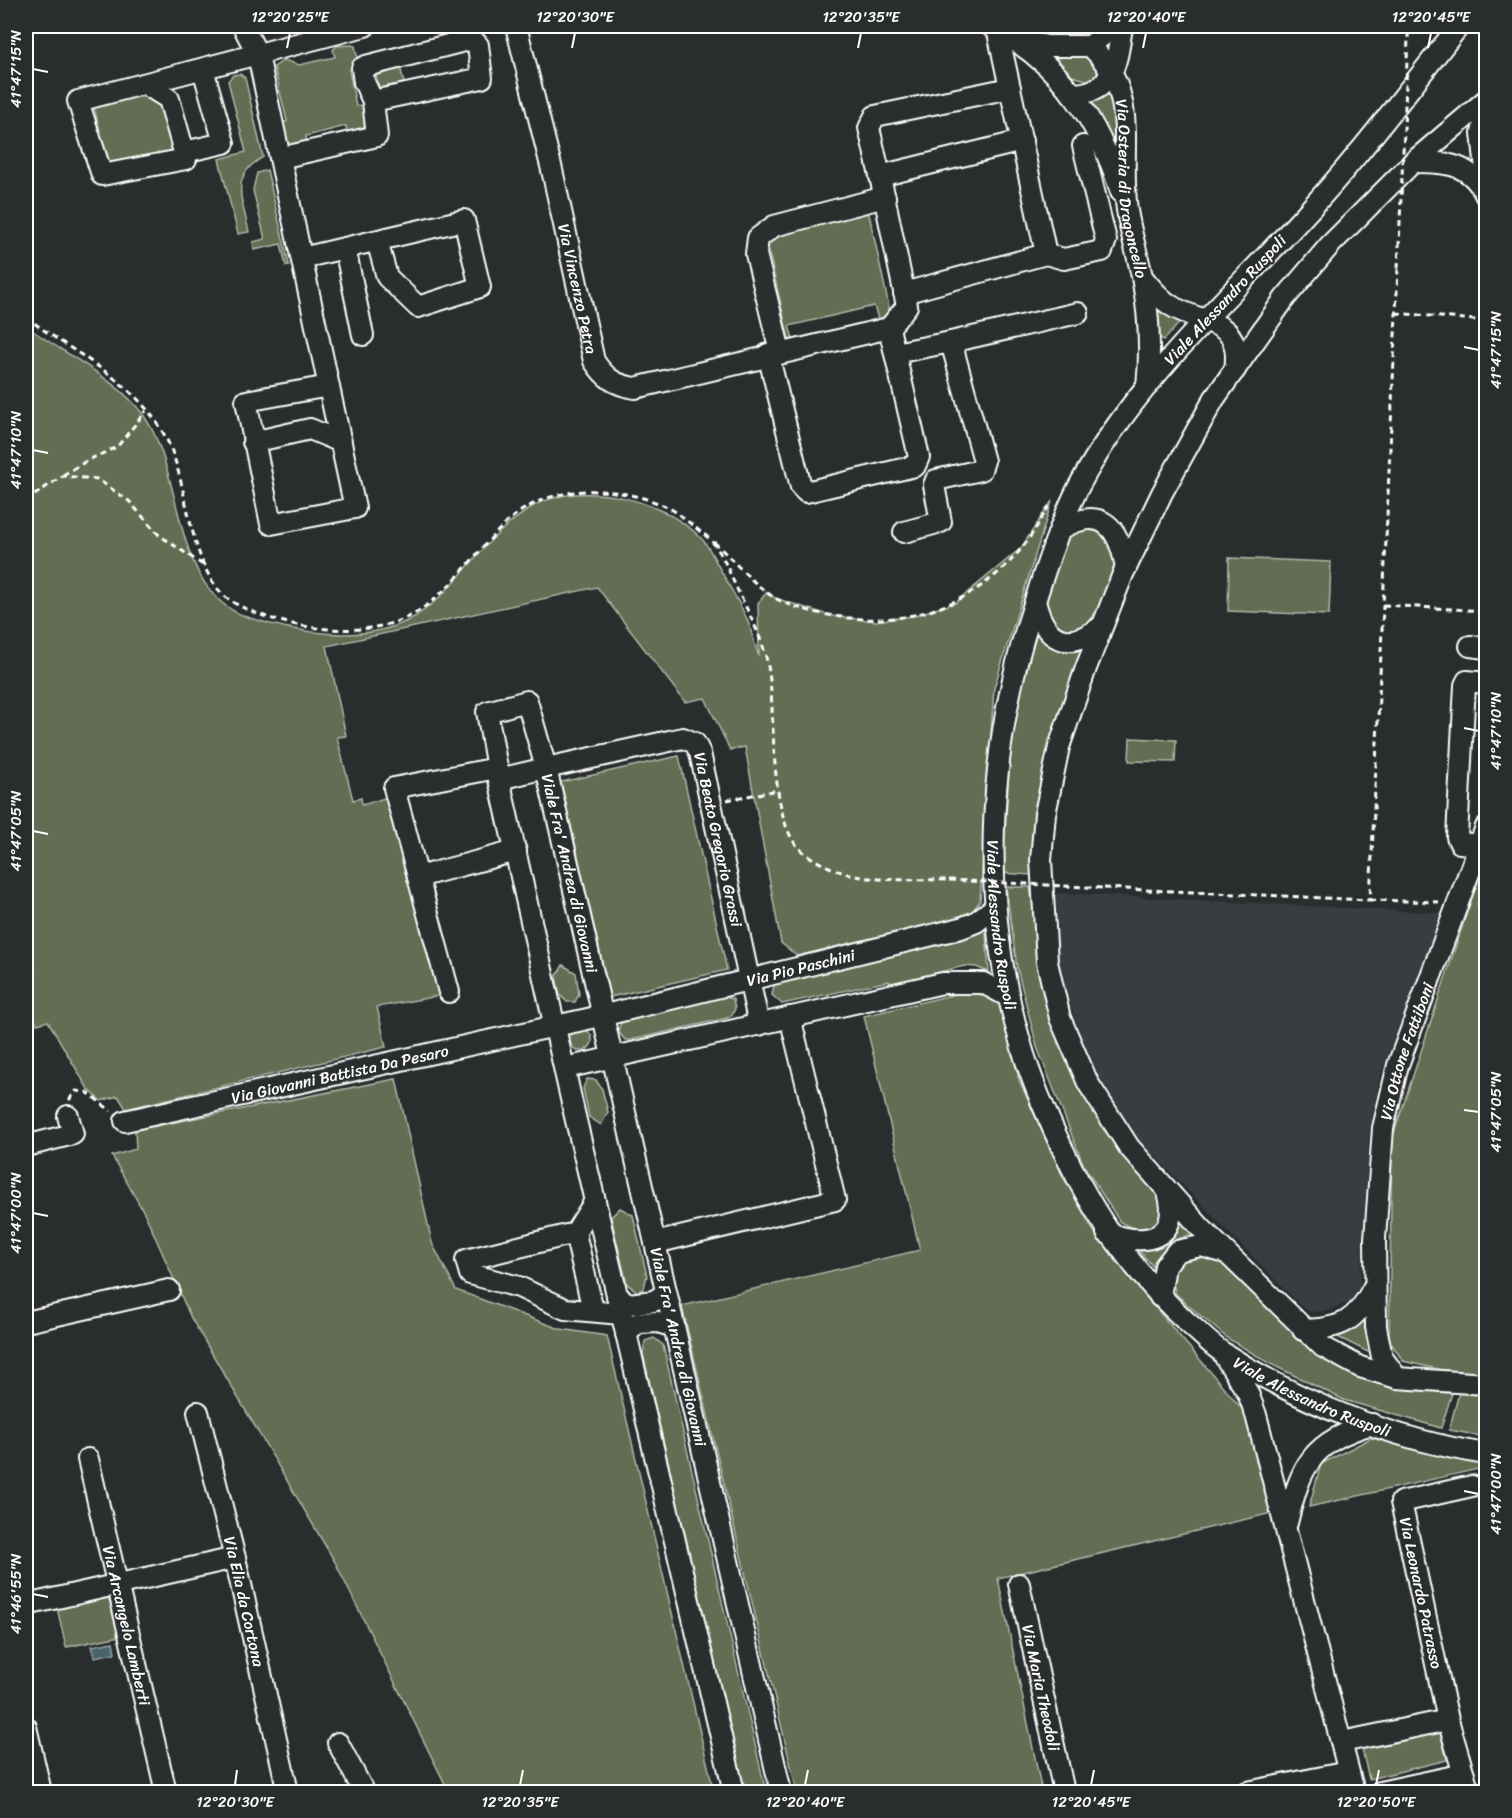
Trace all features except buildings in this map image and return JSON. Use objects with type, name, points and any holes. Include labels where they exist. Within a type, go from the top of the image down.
[{"type":"street","points":[[243,26],[258,55],[302,258],[355,508],[271,524],[246,401],[329,386]]},
{"type":"street","points":[[145,84],[169,99],[186,159],[102,175],[78,101],[365,26]]},
{"type":"street","name":"Via Vincenzo Petra","points":[[516,26],[552,170],[594,361],[604,376],[618,385],[635,388],[774,353],[889,328]]},
{"type":"street","points":[[1014,38],[1047,46],[1090,46],[1114,26]]},
{"type":"street","points":[[1072,94],[1098,90],[1112,71],[1122,26]]},
{"type":"street","points":[[1433,58],[1441,26]]},
{"type":"street","name":"Viale Alessandro Ruspoli","points":[[1459,26],[1320,198],[1147,386],[1115,429],[1078,487],[1035,601],[1012,677],[1003,727],[996,805],[994,908],[1009,997],[1022,1050],[1052,1127],[1107,1233],[1160,1297],[1219,1350],[1295,1392],[1372,1424],[1422,1440],[1486,1454]]},
{"type":"street","points":[[994,27],[1040,57],[1072,94],[1101,140],[1126,209]]},
{"type":"street","points":[[994,27],[1010,88],[1046,254]]},
{"type":"street","points":[[280,158],[377,136],[373,101],[363,75],[363,68],[366,66],[472,39],[478,45],[482,78],[373,101]]},
{"type":"street","points":[[1090,46],[1112,71]]},
{"type":"street","points":[[184,152],[224,143],[203,69]]},
{"type":"street","name":"Via Osteria di Dragoncello","points":[[1112,71],[1124,107],[1126,209],[1142,276],[1165,302],[1224,329],[1234,340],[1235,370]]},
{"type":"street","points":[[885,197],[774,226],[758,238],[756,254],[774,353],[801,487],[806,492],[915,466],[919,457],[889,328],[905,300],[885,197],[869,128],[875,116],[1010,88]]},
{"type":"street","points":[[1486,100],[1413,162],[1330,245],[1285,298],[1214,399],[1168,482],[1126,568],[1102,626],[1059,747],[1045,814],[1041,888],[1047,962],[1060,1018],[1088,1083],[1120,1136],[1168,1192],[1227,1255],[1323,1347],[1350,1362],[1397,1378],[1486,1384]]},
{"type":"street","points":[[1486,113],[1482,140],[1486,170]]},
{"type":"street","points":[[880,176],[1022,141]]},
{"type":"street","points":[[905,300],[1046,254],[1064,259],[1102,251],[1106,245],[1083,146]]},
{"type":"street","points":[[1413,162],[1442,162],[1465,168],[1479,182],[1486,196]]},
{"type":"street","points":[[302,258],[464,220],[480,287],[418,307],[387,277],[377,241]]},
{"type":"street","points":[[345,248],[363,335]]},
{"type":"street","points":[[1142,276],[1150,360],[1147,386]]},
{"type":"street","points":[[895,353],[1078,313]]},
{"type":"street","points":[[904,532],[941,522],[934,485],[936,480],[981,470],[984,467],[951,342]]},
{"type":"street","points":[[253,442],[310,429],[341,442]]},
{"type":"street","points":[[1061,529],[1084,519],[1104,522],[1118,536],[1126,568]]},
{"type":"street","points":[[1035,601],[1043,627],[1053,637],[1077,640],[1102,626]]},
{"type":"street","points":[[1484,836],[1460,843],[1457,837],[1465,685],[1467,681],[1486,683]]},
{"type":"street","points":[[546,768],[527,700],[488,712],[498,773],[595,1202],[734,1792]]},
{"type":"street","name":"Via Beato Gregorio Grassi","points":[[546,768],[683,738],[690,739],[700,753],[759,1025]]},
{"type":"street","name":"Viale Fra' Andrea di Giovanni","points":[[418,877],[394,788],[546,768],[601,1016],[781,1792]]},
{"type":"street","name":"Via Ottone Fattiboni","points":[[1397,1378],[1386,1366],[1380,1351],[1374,1285],[1374,1239],[1383,1128],[1398,1065],[1461,903],[1484,836]]},
{"type":"street","points":[[449,992],[418,877],[516,852]]},
{"type":"street","name":"Via Pio Paschini","points":[[556,1027],[961,928],[976,922],[994,908]]},
{"type":"street","points":[[565,1068],[959,981],[988,984],[1009,997]]},
{"type":"street","points":[[655,1243],[835,1200],[790,1017]]},
{"type":"street","name":"Via Giovanni Battista Da Pesaro","points":[[125,1121],[556,1027]]},
{"type":"street","points":[[26,1146],[73,1134],[68,1116]]},
{"type":"street","points":[[1107,1233],[1133,1241],[1150,1240],[1158,1236],[1170,1218],[1172,1206],[1168,1192]]},
{"type":"street","points":[[595,1202],[575,1233],[466,1260],[470,1274],[519,1287],[566,1309],[593,1310],[622,1315],[638,1323],[658,1322],[674,1327]]},
{"type":"street","points":[[575,1233],[593,1310]]},
{"type":"street","points":[[1160,1297],[1165,1266],[1177,1251],[1201,1246],[1215,1248],[1227,1255]]},
{"type":"street","points":[[1303,1330],[1326,1329],[1346,1322],[1362,1308],[1374,1285]]},
{"type":"street","points":[[26,1322],[170,1290]]},
{"type":"street","points":[[622,1315],[629,1304],[654,1300],[666,1293]]},
{"type":"street","points":[[1219,1350],[1248,1393],[1287,1526],[1354,1792]]},
{"type":"street","name":"Via Elia da Cortona","points":[[198,1412],[235,1558],[288,1792]]},
{"type":"street","points":[[1287,1526],[1299,1480],[1311,1457],[1323,1445],[1342,1434],[1372,1424]]},
{"type":"street","name":"Via Arcangelo Lamberti","points":[[88,1459],[166,1792]]},
{"type":"street","name":"Via Leonardo Patrasso","points":[[1380,1792],[1466,1783],[1448,1720],[1401,1502],[1472,1486]]},
{"type":"street","points":[[26,1605],[235,1558]]},
{"type":"street","name":"Via Maria Theodoli","points":[[1019,1584],[1064,1792]]},
{"type":"street","points":[[1342,1742],[1448,1720]]},
{"type":"street","points":[[26,1727],[35,1785]]},
{"type":"street","points":[[338,1743],[364,1792]]},
{"type":"street","points":[[1247,1792],[1348,1772]]},
{"type":"path","points":[[1370,900],[1409,26]]},
{"type":"path","points":[[1396,314],[1486,321]]},
{"type":"path","points":[[26,317],[117,380],[147,410],[166,438],[177,465],[203,565],[221,592],[232,603],[307,627],[347,631],[384,627],[414,614],[470,562],[504,524],[535,501],[572,492],[608,490],[667,507],[713,541],[775,598],[831,616],[885,620],[912,616],[956,603],[1004,567],[1022,548],[1052,501]]},
{"type":"path","points":[[26,501],[88,460],[117,447],[147,410]]},
{"type":"path","points":[[62,476],[97,479],[129,501],[159,535],[203,565]]},
{"type":"path","points":[[713,541],[753,622],[769,668],[778,790],[784,822],[799,848],[825,865],[852,875],[1486,904]]},
{"type":"path","points":[[1383,605],[1486,611]]},
{"type":"path","points":[[711,803],[778,790]]},
{"type":"path","points":[[68,1116],[68,1101],[76,1091],[87,1092],[125,1121]]},
{"type":"shaded area","points":[[1056,893],[1443,913],[1380,1077],[1369,1133],[1360,1285],[1350,1302],[1326,1311],[1310,1312],[1299,1304],[1131,1132],[1085,1055],[1059,965]]},
{"type":"green space","points":[[1023,26],[1093,26],[1074,35],[1058,38],[1042,35]]},
{"type":"green space","points":[[337,46],[355,46],[358,60],[356,68],[349,70],[356,106],[367,104],[366,125],[348,136],[346,126],[306,136],[307,145],[290,147],[284,143],[278,125],[287,121],[274,67],[284,60],[299,65],[335,57],[333,50]]},
{"type":"green space","points":[[1053,54],[1092,56],[1101,73],[1093,82],[1072,76]]},
{"type":"green space","points":[[399,61],[404,83],[379,88],[374,67]]},
{"type":"green space","points":[[240,74],[245,78],[263,157],[245,172],[242,181],[241,199],[249,232],[238,234],[219,159],[246,152],[228,81],[233,75]]},
{"type":"green space","points":[[138,89],[164,104],[177,144],[174,155],[111,165],[107,160],[94,107]]},
{"type":"green space","points":[[1111,92],[1117,141],[1110,139],[1092,102],[1093,98]]},
{"type":"green space","points":[[267,170],[289,265],[286,266],[281,244],[254,250],[253,242],[265,239],[253,190],[257,173]]},
{"type":"green space","points":[[868,209],[891,316],[878,319],[874,306],[789,326],[793,339],[789,340],[766,239],[769,235]]},
{"type":"green space","points":[[1154,301],[1183,319],[1164,340],[1158,337]]},
{"type":"green space","points":[[26,326],[114,385],[138,408],[153,432],[164,461],[190,554],[203,581],[221,602],[247,617],[286,628],[328,634],[350,634],[371,632],[409,620],[437,600],[497,534],[535,505],[576,494],[599,494],[622,497],[665,512],[703,540],[746,617],[759,656],[758,603],[767,592],[775,598],[831,616],[876,621],[912,616],[955,603],[1021,548],[1052,501],[994,688],[980,901],[972,912],[947,920],[797,956],[781,943],[745,747],[730,750],[705,698],[685,702],[597,587],[327,646],[346,736],[337,737],[353,800],[361,798],[362,805],[388,797],[439,996],[377,1007],[386,1047],[126,1109],[118,1096],[101,1101],[88,1089],[48,1021],[37,1024],[26,1000],[26,976],[35,970],[26,949]]},
{"type":"green space","points":[[1102,524],[1116,554],[1109,583],[1095,613],[1086,624],[1077,629],[1061,627],[1050,615],[1045,590],[1070,531]]},
{"type":"green space","points":[[1229,558],[1331,562],[1329,615],[1228,611]]},
{"type":"green space","points":[[1035,622],[1083,643],[1035,805],[1031,875],[1002,873],[1012,727]]},
{"type":"green space","points":[[1130,738],[1176,740],[1175,762],[1129,761]]},
{"type":"green space","points":[[679,756],[727,970],[610,997],[561,782]]},
{"type":"green space","points":[[1486,855],[1486,1372],[1451,1372],[1403,1361],[1389,1340],[1392,1139]]},
{"type":"green space","points":[[1006,887],[1030,887],[1046,992],[1065,1048],[1103,1129],[1160,1191],[1162,1210],[1160,1219],[1154,1228],[1134,1229],[1120,1222],[1084,1166],[1037,1047],[1017,968]]},
{"type":"green space","points":[[985,922],[989,972],[976,967],[964,966],[891,984],[889,981],[782,1004],[772,995],[774,985],[779,982],[872,960],[872,957]]},
{"type":"green space","points":[[563,965],[576,973],[579,994],[575,1002],[567,1002],[560,995],[556,977]]},
{"type":"green space","points":[[973,990],[1001,1002],[1019,1080],[1063,1177],[1093,1230],[1130,1278],[1244,1411],[1272,1513],[998,1578],[1042,1792],[797,1792],[682,1306],[920,1250],[864,1016]]},
{"type":"green space","points":[[722,996],[733,999],[735,1009],[727,1018],[631,1040],[625,1040],[618,1031],[622,1020]]},
{"type":"green space","points":[[581,1029],[589,1032],[592,1040],[589,1048],[581,1051],[573,1048],[570,1040],[573,1032]]},
{"type":"green space","points":[[396,1079],[432,1243],[456,1290],[560,1329],[607,1336],[714,1792],[449,1792],[335,1562],[191,1318],[146,1216],[112,1156],[136,1149],[135,1130]]},
{"type":"green space","points":[[587,1079],[596,1080],[602,1089],[608,1112],[601,1125],[589,1117],[583,1088]]},
{"type":"green space","points":[[620,1208],[633,1215],[647,1276],[644,1288],[638,1292],[627,1284],[611,1217]]},
{"type":"green space","points":[[1177,1209],[1197,1233],[1170,1245],[1161,1255],[1156,1270],[1135,1246]]},
{"type":"green space","points":[[1182,1253],[1216,1254],[1367,1374],[1438,1392],[1452,1393],[1441,1428],[1344,1400],[1271,1364],[1227,1338],[1176,1294],[1171,1277]]},
{"type":"green space","points":[[1367,1310],[1372,1354],[1334,1335]]},
{"type":"green space","points":[[654,1338],[663,1345],[766,1792],[745,1792],[643,1354],[645,1341]]},
{"type":"green space","points":[[1486,1392],[1486,1437],[1449,1430],[1459,1393]]},
{"type":"green space","points":[[1371,1438],[1486,1465],[1486,1489],[1478,1469],[1309,1507],[1321,1464]]},
{"type":"green space","points":[[111,1591],[120,1636],[66,1647],[56,1603]]},
{"type":"green space","points":[[1439,1727],[1447,1760],[1369,1779],[1361,1745]]},
{"type":"water","points":[[113,1642],[115,1653],[95,1657],[92,1646]]}]
